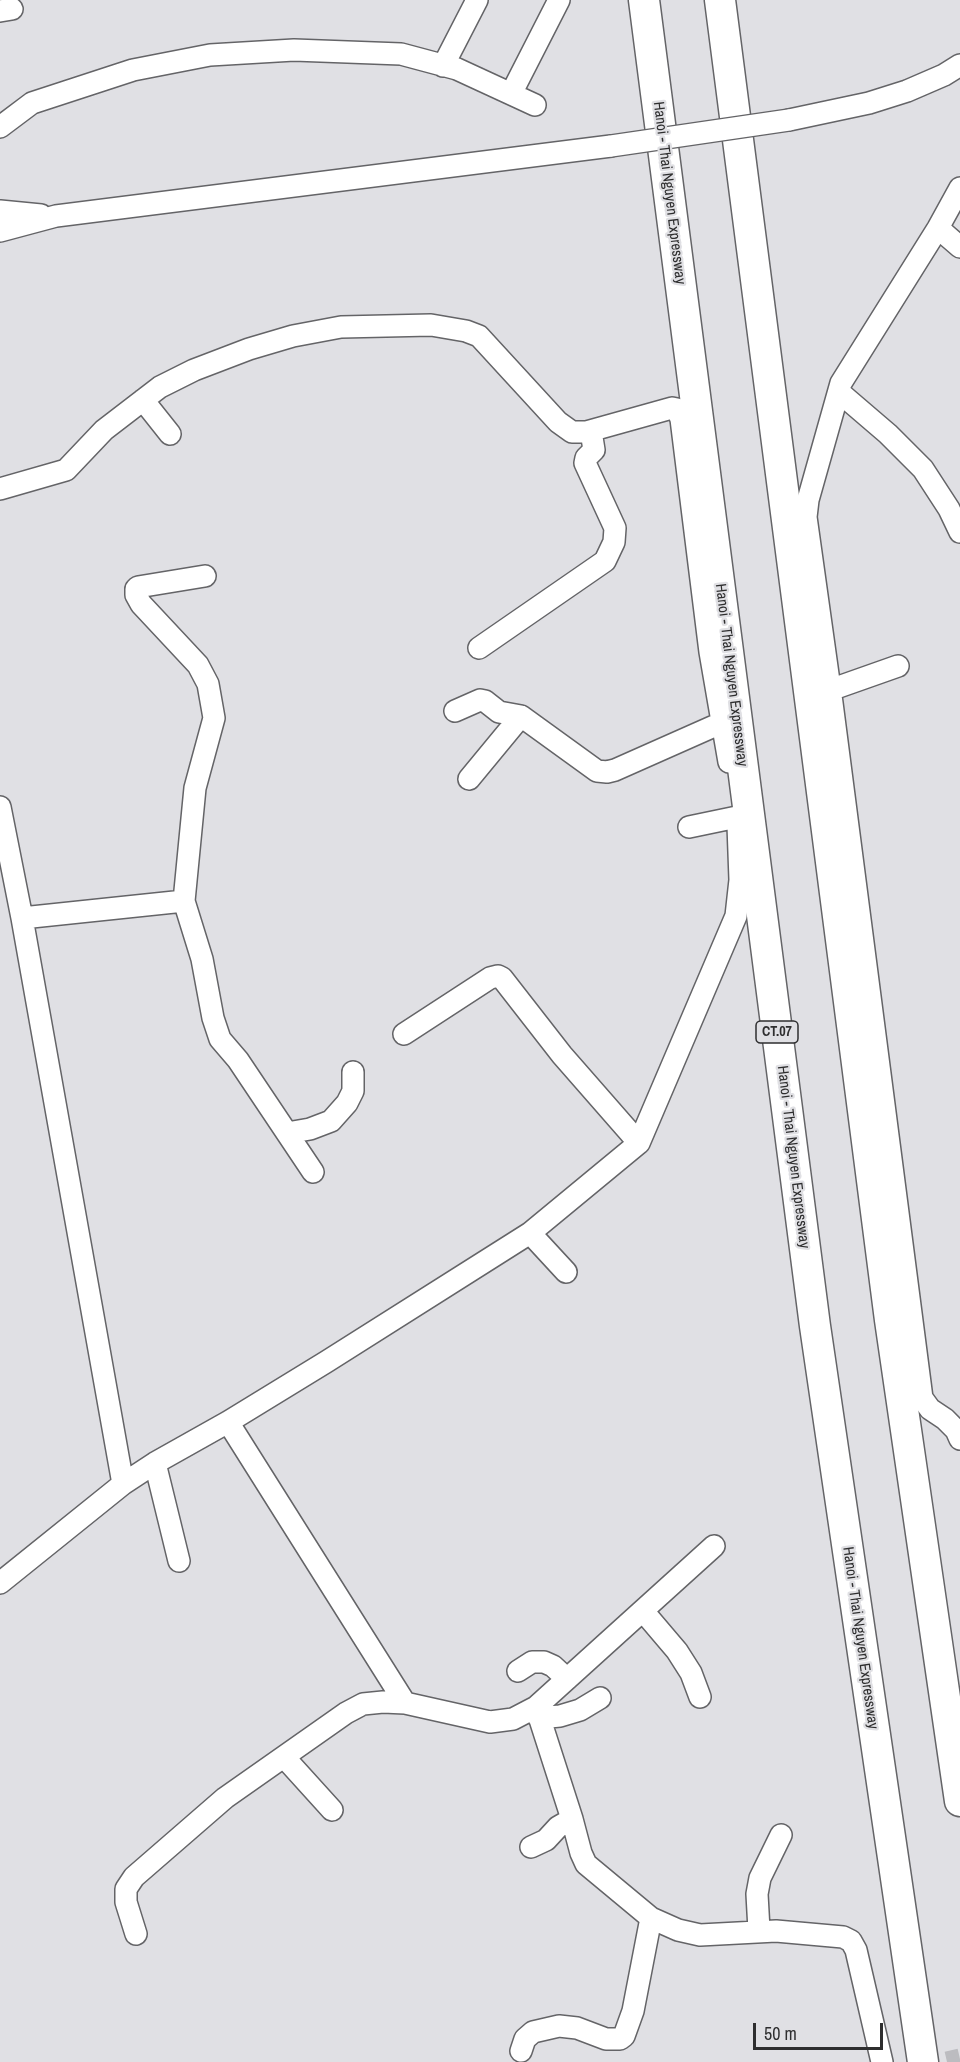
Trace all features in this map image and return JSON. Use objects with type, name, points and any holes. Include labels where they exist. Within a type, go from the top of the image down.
[{"type":"highway","name":"Hanoi - Thai Nguyen Expressway","points":[[644,0],[813,1315],[923,2062]]},
{"type":"highway","points":[[720,0],[890,1320],[960,1801]]},
{"type":"street","points":[[443,66],[477,0]]},
{"type":"street","points":[[512,94],[559,0]]},
{"type":"street","points":[[0,127],[21,109],[50,96],[134,70],[210,55],[294,50],[401,54],[457,69],[535,105]]},
{"type":"street","points":[[0,231],[56,216],[611,146],[789,120],[869,103],[907,91],[944,75],[960,65]]},
{"type":"street","points":[[960,188],[938,228],[841,383],[808,500],[806,518],[922,1398],[930,1409],[956,1430],[960,1439]]},
{"type":"street","points":[[0,211],[56,216]]},
{"type":"street","points":[[938,228],[960,247]]},
{"type":"street","points":[[0,489],[70,467],[104,430],[142,400],[160,387],[194,370],[249,349],[293,336],[341,327],[431,325],[466,331],[479,336],[558,422],[572,432],[591,431],[672,408],[677,409],[696,556],[737,817],[740,880],[736,916],[639,1143],[530,1233],[228,1422],[155,1463],[123,1484],[0,1583]]},
{"type":"street","points":[[838,392],[888,434],[923,469],[951,502],[960,532]]},
{"type":"street","points":[[142,400],[170,434]]},
{"type":"street","points":[[479,648],[605,561],[614,543],[615,528],[585,463],[586,458],[594,450],[591,431]]},
{"type":"street","points":[[205,576],[138,586],[136,589],[136,595],[141,604],[198,666],[208,684],[214,718],[195,788],[184,902],[202,959],[213,1018],[220,1039],[238,1060],[313,1172]]},
{"type":"street","points":[[830,690],[898,666]]},
{"type":"street","points":[[455,711],[480,700],[499,712],[521,716],[597,771],[607,772],[721,723]]},
{"type":"street","points":[[469,779],[521,716]]},
{"type":"street","points":[[0,807],[22,918],[123,1484]]},
{"type":"street","points":[[689,827],[737,817]]},
{"type":"street","points":[[22,918],[184,902]]},
{"type":"street","points":[[404,1034],[490,978],[498,976],[502,978],[562,1055],[639,1143]]},
{"type":"street","points":[[287,1134],[331,1121],[347,1103],[353,1091],[354,1072]]},
{"type":"street","points":[[530,1233],[566,1272]]},
{"type":"street","points":[[228,1422],[405,1703]]},
{"type":"street","points":[[155,1463],[179,1561]]},
{"type":"street","points":[[538,1712],[567,1679],[714,1546]]},
{"type":"street","points":[[643,1611],[677,1651],[691,1673],[700,1697]]},
{"type":"street","points":[[519,1671],[532,1662],[548,1662],[567,1679]]},
{"type":"street","points":[[136,1934],[126,1902],[126,1888],[134,1877],[225,1798],[346,1713],[363,1704],[383,1701],[405,1703],[490,1722],[538,1712],[560,1716],[580,1710],[600,1698]]},
{"type":"street","points":[[538,1712],[586,1864],[651,1918],[678,1930],[700,1935],[759,1930],[843,1937],[851,1941],[856,1950],[882,2062]]},
{"type":"street","points":[[284,1756],[332,1810]]},
{"type":"street","points":[[531,1847],[546,1840],[558,1827],[572,1819]]},
{"type":"street","points":[[759,1930],[757,1894],[760,1878],[781,1835]]},
{"type":"street","points":[[521,2051],[525,2039],[532,2032],[559,2026],[577,2028],[606,2039],[620,2039],[624,2036],[633,2011],[651,1918]]},
{"type":"tunnel","points":[[947,2062],[960,2059]]}]
